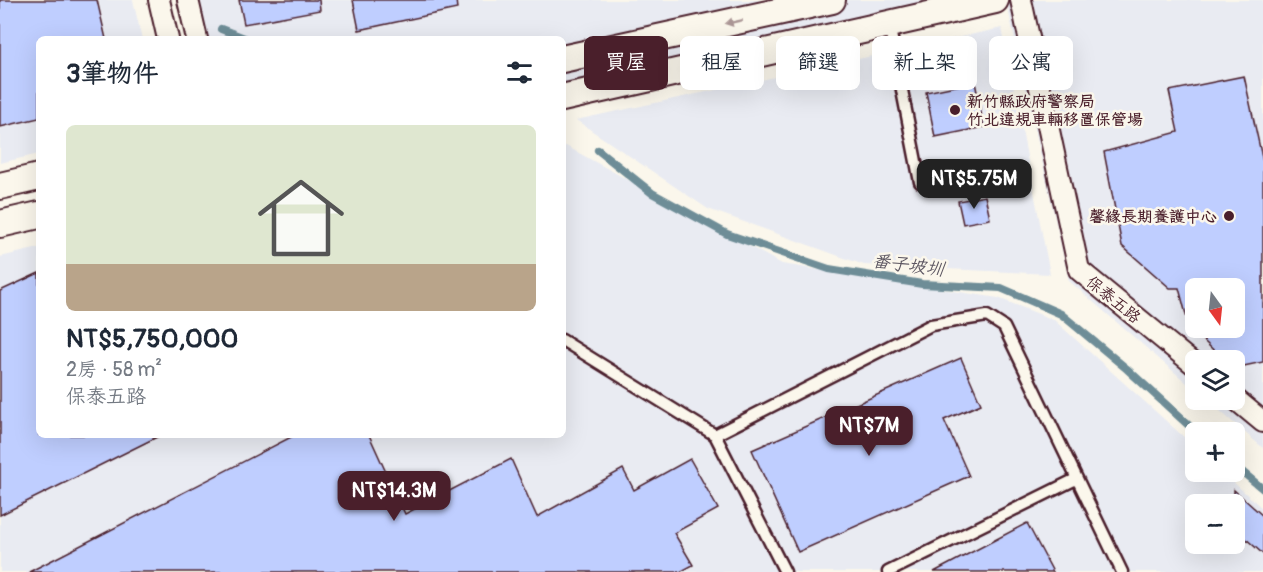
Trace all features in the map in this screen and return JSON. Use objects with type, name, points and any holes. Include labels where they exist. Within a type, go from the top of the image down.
[{"type":"street","points":[[159,0],[167,36]]},
{"type":"street","points":[[188,0],[196,36]]},
{"type":"street","points":[[566,58],[832,0]]},
{"type":"street","points":[[566,97],[994,0]]},
{"type":"street","name":"保泰五路","points":[[1021,0],[1079,270],[1185,357]]},
{"type":"street","points":[[0,186],[36,178]]},
{"type":"street","points":[[0,224],[36,216]]},
{"type":"street","points":[[1245,407],[1263,422]]},
{"type":"lane","points":[[889,24],[920,183]]},
{"type":"lane","points":[[715,435],[931,326],[987,316],[1004,327],[1122,572]]},
{"type":"lane","points":[[566,342],[715,435],[784,572]]},
{"type":"lane","points":[[888,572],[1076,479]]},
{"type":"shaded area","points":[[0,0],[133,0],[141,36],[36,36],[36,155],[0,163]]},
{"type":"shaded area","points":[[178,0],[945,0],[764,39],[764,36],[680,36],[680,58],[668,60],[668,36],[584,36],[584,78],[566,82],[566,36],[185,36]]},
{"type":"shaded area","points":[[1006,0],[1263,0],[1263,448],[1245,433],[1245,422],[1233,422],[1219,410],[1245,410],[1245,350],[1185,350],[1185,381],[1069,281],[1026,90],[1073,90],[1073,36],[1014,36]]},
{"type":"shaded area","points":[[1002,28],[1004,36],[989,36],[989,90],[1014,90],[1050,274],[864,265],[708,209],[576,120],[715,90],[764,90],[764,79],[776,77],[776,90],[860,90],[860,59],[872,56],[872,90],[977,90],[977,36],[965,36]]},
{"type":"shaded area","points":[[566,146],[782,264],[998,298],[1054,320],[1185,438],[1185,482],[1233,482],[1263,509],[1263,572],[0,572],[0,257],[36,249],[36,438],[566,438]]},
{"type":"building","points":[[0,0],[97,0],[105,36],[36,36],[36,119],[0,127]]},
{"type":"building","points":[[239,0],[319,0],[320,10],[244,24]]},
{"type":"building","points":[[353,0],[456,0],[457,9],[359,30]]},
{"type":"building","points":[[1244,76],[1263,162],[1263,362],[1245,366],[1245,350],[1213,350],[1201,338],[1245,338],[1245,278],[1185,278],[1185,311],[1179,288],[1170,288],[1122,246],[1104,152],[1178,132],[1169,91]]},
{"type":"building","name":"新竹縣政府警察局 竹北違規車輛移置保管場","points":[[977,90],[984,127],[935,137],[926,92]]},
{"type":"building","points":[[985,196],[990,219],[963,224],[958,201]]},
{"type":"building","points":[[36,274],[36,438],[155,438],[0,515],[0,291]]},
{"type":"building","points":[[961,358],[981,404],[944,420],[969,476],[798,552],[752,450]]},
{"type":"building","points":[[289,438],[370,438],[405,514],[511,459],[537,517],[623,469],[634,490],[690,459],[718,509],[674,533],[693,565],[680,572],[29,572]]},
{"type":"building","points":[[1245,500],[1263,516],[1263,554],[1245,538]]},
{"type":"building","points":[[1027,523],[1053,572],[934,572]]},
{"type":"waterway","name":"番子坡圳","points":[[221,29],[239,36]]},
{"type":"waterway","name":"番子坡圳","points":[[598,150],[652,193],[727,234],[829,269],[922,284],[1001,288],[1061,314],[1127,369],[1185,422]]},
{"type":"waterway","name":"番子坡圳","points":[[1245,474],[1263,489]]},
{"type":"place","name":"新竹縣政府警察局 竹北違規車輛移置保管場","points":[[955,110]]},
{"type":"place","name":"馨緣長期養護中心","points":[[1229,216]]}]
